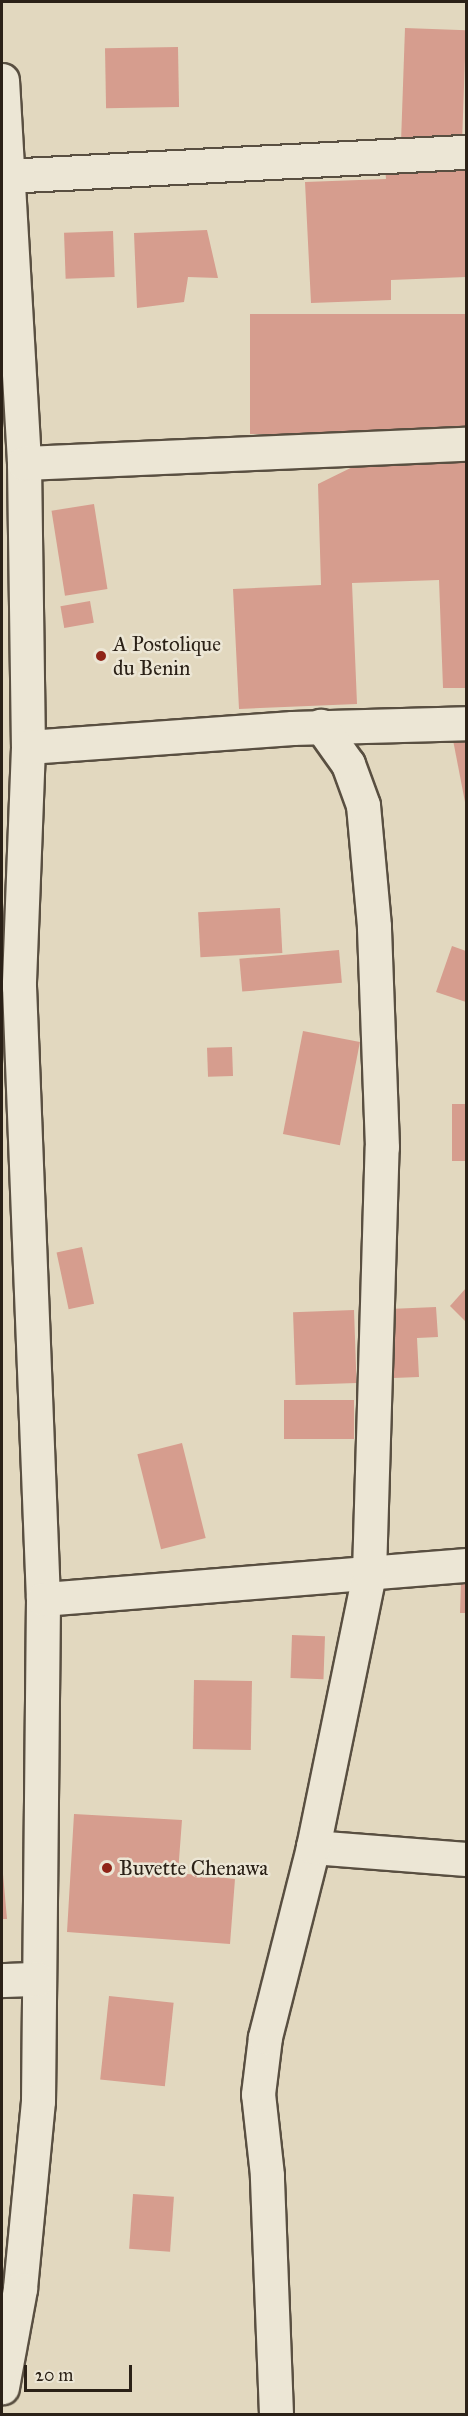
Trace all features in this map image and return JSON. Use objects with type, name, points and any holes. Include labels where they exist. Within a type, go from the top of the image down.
[{"type":"street","points":[[2,80],[5,176],[24,463],[28,747],[10,987],[15,1297],[43,1599],[37,1979],[38,2101],[20,2289],[2,2387]]},
{"type":"street","points":[[5,176],[466,152]]},
{"type":"street","points":[[24,463],[466,444]]},
{"type":"street","points":[[28,747],[321,726],[466,723]]},
{"type":"street","points":[[276,2415],[267,2175],[258,2094],[265,2037],[313,1847],[369,1573],[382,1147],[374,926],[363,805],[348,764],[321,726]]},
{"type":"street","points":[[43,1599],[466,1565]]},
{"type":"street","points":[[313,1847],[466,1859]]},
{"type":"street","points":[[2,1980],[37,1979]]},
{"type":"building","points":[[405,28],[466,30],[462,143],[401,141]]},
{"type":"building","points":[[178,47],[179,107],[106,108],[105,48]]},
{"type":"building","points":[[466,164],[466,277],[391,280],[391,300],[311,303],[305,182],[386,179],[385,165]]},
{"type":"building","points":[[207,230],[218,278],[188,277],[184,302],[137,308],[134,233]]},
{"type":"building","points":[[113,231],[115,277],[66,279],[64,233]]},
{"type":"building","points":[[250,314],[466,314],[466,434],[250,434]]},
{"type":"building","points":[[466,452],[466,688],[443,688],[439,580],[352,583],[357,704],[239,709],[233,589],[321,585],[318,484],[377,455]]},
{"type":"building","points":[[94,504],[107,589],[65,596],[52,511]]},
{"type":"building","points":[[90,601],[94,623],[64,628],[60,606]]},
{"type":"building","points":[[453,740],[466,740],[466,802],[465,802]]},
{"type":"building","points":[[280,908],[282,953],[200,957],[198,912]]},
{"type":"building","points":[[452,946],[466,951],[466,1002],[436,992]]},
{"type":"building","points":[[339,950],[342,983],[242,992],[239,959]]},
{"type":"building","points":[[303,1031],[360,1042],[340,1145],[283,1134]]},
{"type":"building","points":[[232,1047],[233,1076],[208,1077],[207,1048]]},
{"type":"building","points":[[452,1104],[466,1104],[466,1161],[452,1161]]},
{"type":"building","points":[[82,1247],[94,1304],[69,1309],[57,1252]]},
{"type":"building","points":[[466,1288],[466,1322],[450,1306]]},
{"type":"building","points":[[436,1307],[438,1337],[417,1338],[419,1377],[393,1378],[389,1309]]},
{"type":"building","points":[[354,1310],[357,1383],[296,1385],[293,1312]]},
{"type":"building","points":[[284,1400],[354,1400],[354,1439],[284,1439]]},
{"type":"building","points":[[182,1443],[206,1538],[161,1549],[137,1454]]},
{"type":"building","points":[[461,1582],[466,1583],[466,1613],[460,1613]]},
{"type":"building","points":[[292,1635],[325,1636],[323,1679],[290,1678]]},
{"type":"building","points":[[194,1680],[252,1681],[251,1750],[193,1749]]},
{"type":"building","points":[[74,1814],[182,1820],[178,1873],[235,1879],[230,1944],[67,1932]]},
{"type":"building","points":[[2,1863],[7,1919],[2,1919]]},
{"type":"building","points":[[109,1996],[174,2003],[165,2086],[100,2080]]},
{"type":"building","points":[[133,2194],[174,2197],[170,2252],[129,2249]]},
{"type":"place","name":"A Postolique du Benin","points":[[101,656]]},
{"type":"place","name":"Buvette Chenawa","points":[[107,1868]]}]
